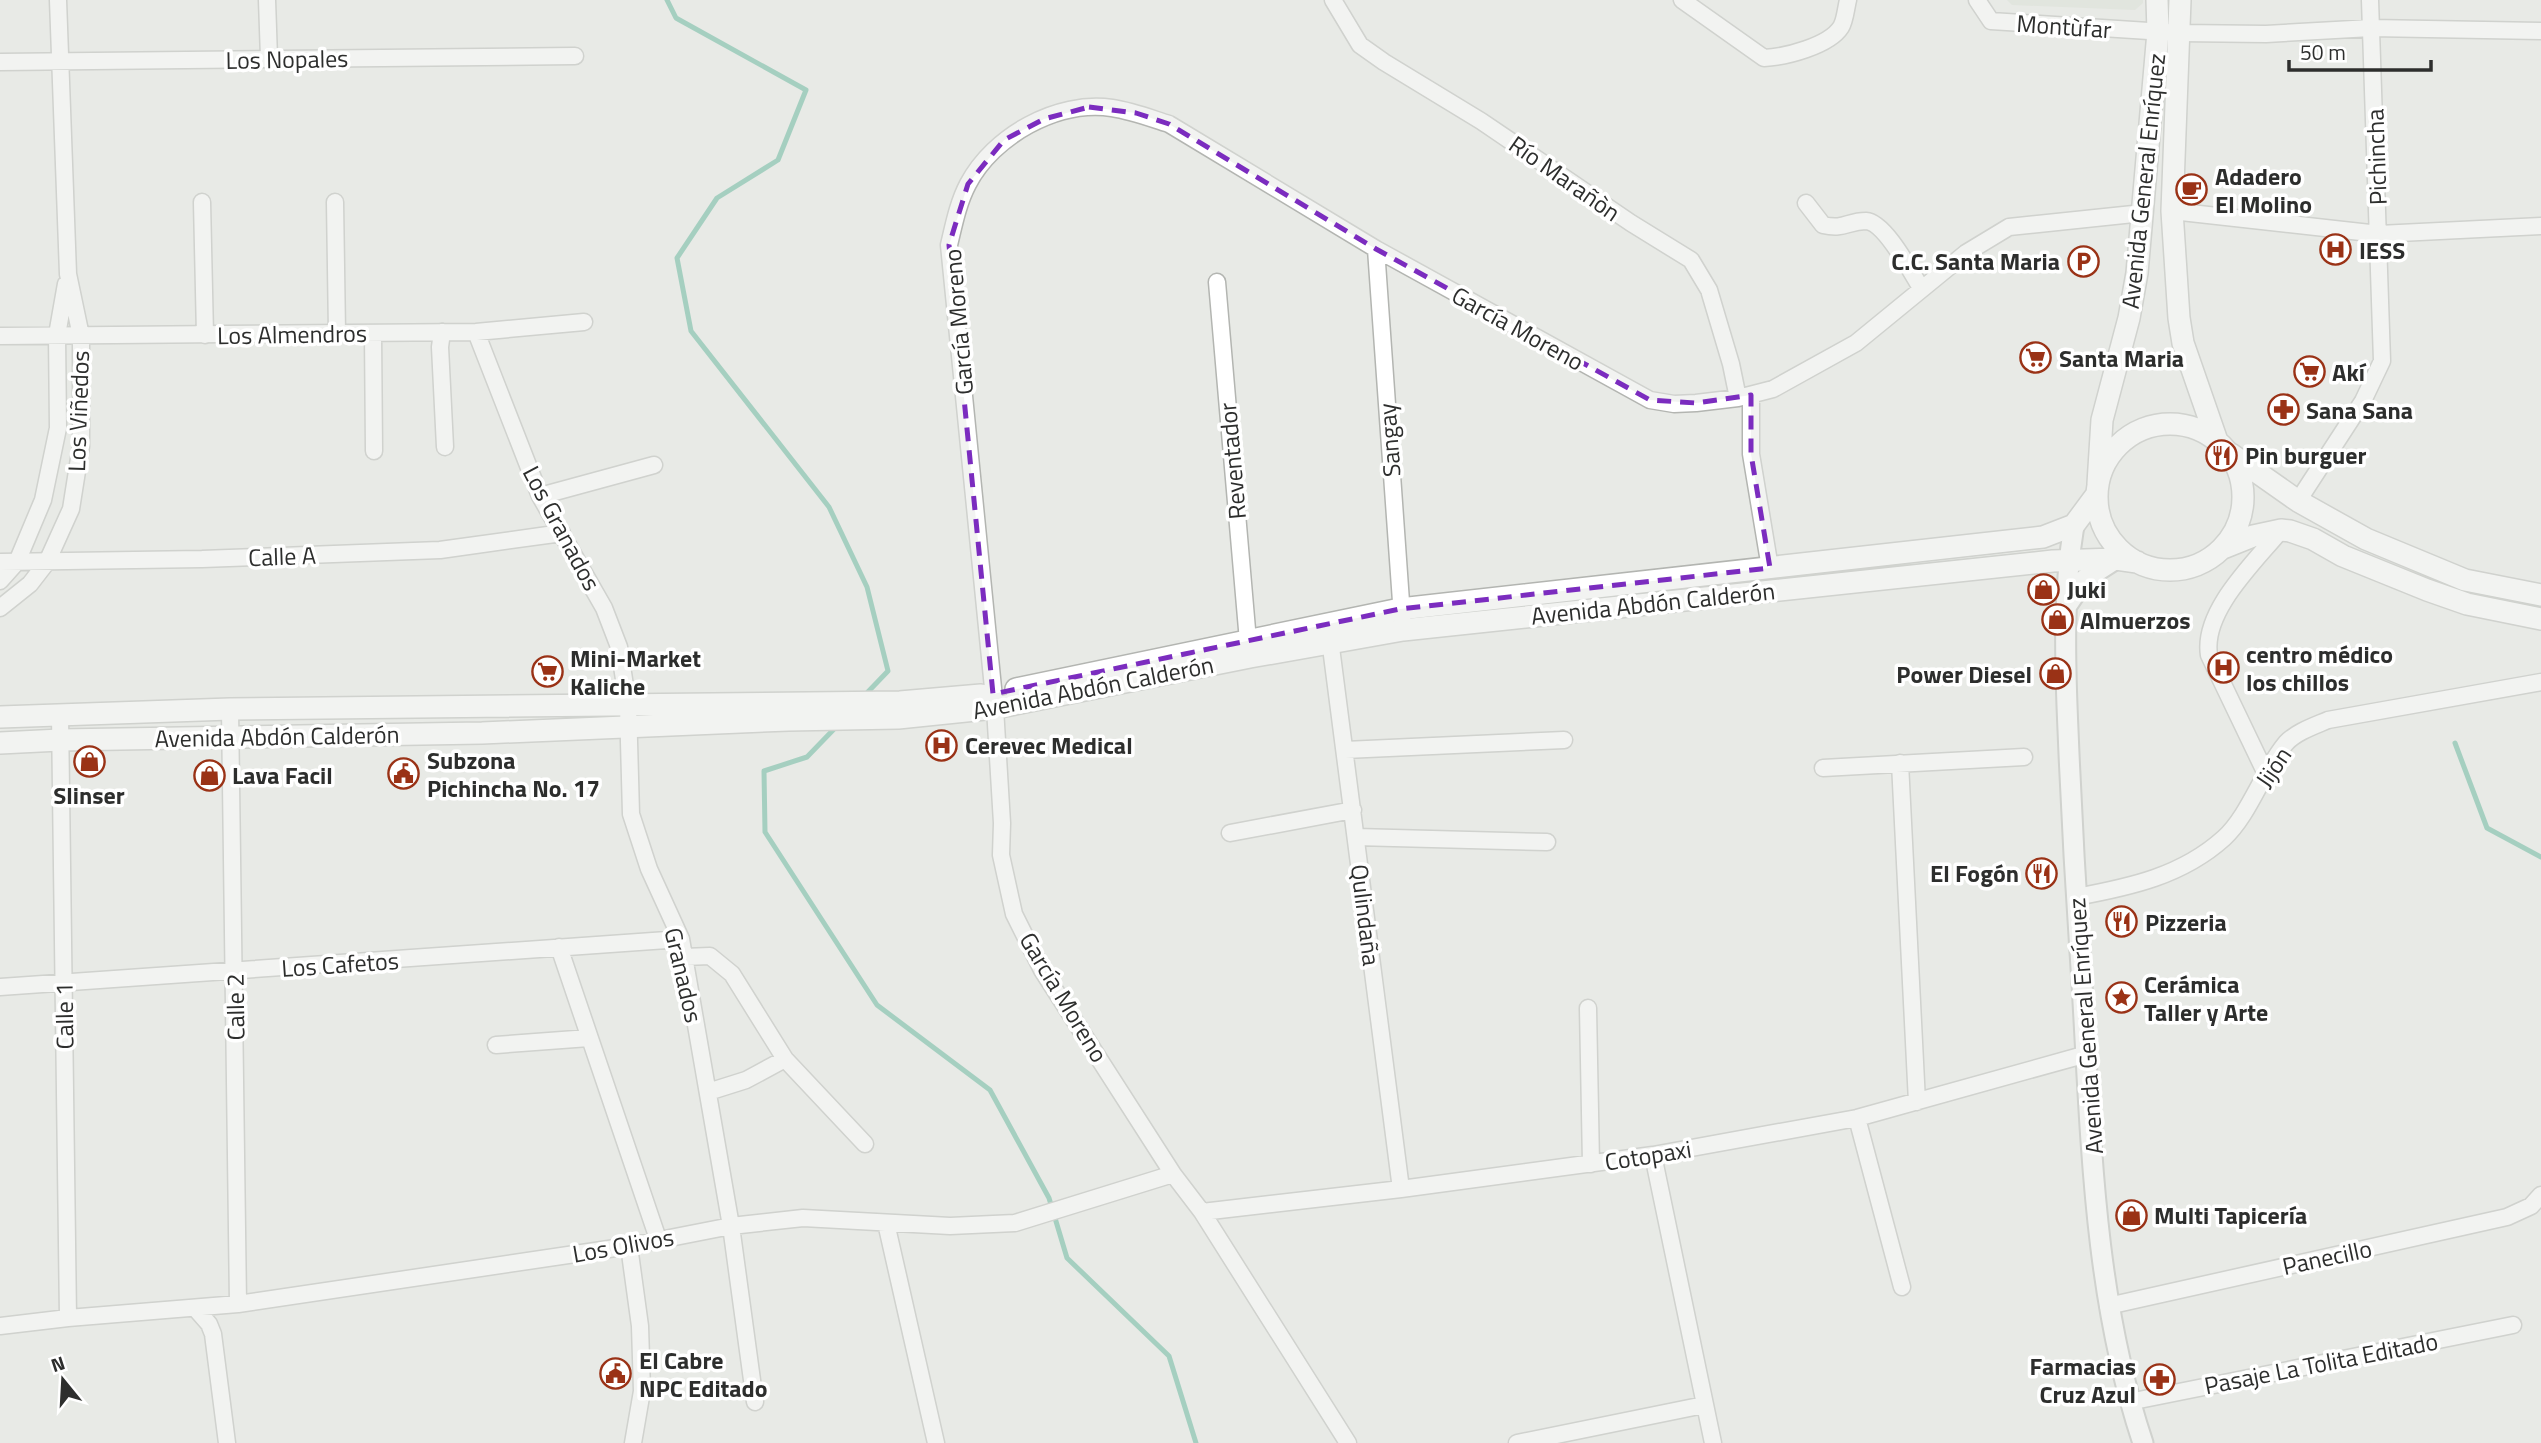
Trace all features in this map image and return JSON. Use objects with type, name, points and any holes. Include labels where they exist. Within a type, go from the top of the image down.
[{"type":"main road","name":"Avenida General Enríquez","points":[[2098,489],[2102,419],[2129,318],[2137,274],[2158,32],[2157,0]]},
{"type":"main road","name":"Avenida General Enríquez","points":[[2180,0],[2172,211],[2179,318],[2183,343],[2223,447]]},
{"type":"main road","points":[[2223,447],[2239,472],[2243,492],[2241,513],[2234,533],[2221,549],[2207,560],[2172,570],[2137,562],[2123,552],[2108,535],[2099,515],[2098,489],[2103,468],[2112,453],[2131,436],[2153,426],[2170,424],[2203,432],[2298,501],[2366,539],[2465,580],[2541,595]]},
{"type":"main road","points":[[2074,525],[2098,489]]},
{"type":"main road","name":"Avenida Abdón Calderón","points":[[0,717],[230,709],[628,705],[786,712],[899,710],[994,701],[1402,620],[1770,568],[2043,537],[2074,525]]},
{"type":"main road","points":[[2221,549],[2253,536],[2281,530],[2298,533],[2382,572],[2447,597],[2467,604],[2541,619]]},
{"type":"main road","name":"Avenida Abdón Calderón","points":[[1402,620],[2071,560],[2116,559],[2137,562]]},
{"type":"main road","name":"Avenida Abdón Calderón","points":[[994,701],[1248,641],[1329,633]]},
{"type":"main road","name":"Avenida Abdón Calderón","points":[[0,743],[628,728],[786,712]]},
{"type":"street","name":"Los Viñedos","points":[[0,608],[30,584],[47,562],[71,509],[81,446],[81,336],[68,274],[58,0]]},
{"type":"street","points":[[267,0],[269,58]]},
{"type":"street","name":"Río Marañòn","points":[[1333,0],[1360,45],[1481,121],[1631,223],[1691,260],[1709,290],[1744,397],[1770,568]]},
{"type":"street","points":[[1682,0],[1755,54],[1765,58],[1801,52],[1822,42],[1841,27],[1848,0]]},
{"type":"street","name":"Montùfar","points":[[1977,0],[1991,21],[2158,32],[2266,34],[2371,28],[2541,31]]},
{"type":"street","name":"Pichincha","points":[[2298,501],[2363,401],[2382,361],[2370,0]]},
{"type":"street","name":"Los Nopales","points":[[0,62],[575,56]]},
{"type":"street","name":"García Moreno","points":[[1348,1443],[1202,1212],[1173,1174],[1042,970],[1014,914],[1001,855],[1002,823],[994,701],[949,245],[958,209],[968,184],[989,154],[1004,140],[1023,129],[1064,112],[1089,107],[1136,113],[1169,124],[1376,249],[1650,400],[1674,404],[1744,397],[1773,389],[1856,344],[1966,253],[2009,228],[2143,213]]},
{"type":"street","points":[[202,202],[205,335]]},
{"type":"street","points":[[335,202],[337,333]]},
{"type":"street","points":[[1806,203],[1823,225],[1838,229],[1856,222],[1870,221],[1882,229],[1921,288]]},
{"type":"street","points":[[2172,211],[2379,234],[2541,226]]},
{"type":"street","name":"Sangay","points":[[1376,249],[1402,620]]},
{"type":"street","name":"Los Viñedos","points":[[0,581],[17,562],[43,500],[58,428],[57,335],[68,274]]},
{"type":"street","name":"Reventador","points":[[1217,282],[1248,641]]},
{"type":"street","name":"Los Almendros","points":[[0,336],[475,332],[584,322]]},
{"type":"street","points":[[442,332],[444,447]]},
{"type":"street","name":"Los Granados","points":[[475,332],[540,496],[604,608],[619,647],[628,705],[628,728]]},
{"type":"street","points":[[373,333],[374,451]]},
{"type":"street","points":[[540,496],[654,465]]},
{"type":"street","name":"Avenida General Enríquez","points":[[2074,525],[2065,650],[2076,897],[2096,1214],[2108,1306],[2129,1402],[2143,1443]]},
{"type":"street","points":[[2267,776],[2209,655],[2207,642],[2224,600],[2281,530]]},
{"type":"street","name":"Calle A","points":[[0,562],[440,550],[562,533]]},
{"type":"street","points":[[2068,605],[2085,579],[2116,559]]},
{"type":"street","name":"Qulindaña","points":[[1329,633],[1401,1189]]},
{"type":"street","name":"Jijón","points":[[2076,897],[2137,886],[2189,865],[2226,837],[2287,742],[2307,729],[2328,720],[2541,682]]},
{"type":"street","name":"Calle 2","points":[[230,709],[238,1304]]},
{"type":"street","name":"Calle 1","points":[[60,715],[68,1318]]},
{"type":"street","name":"Granados","points":[[628,728],[631,814],[649,869],[681,939],[732,1226],[755,1402]]},
{"type":"street","points":[[1345,750],[1564,740]]},
{"type":"street","points":[[1823,768],[2024,757]]},
{"type":"street","points":[[1900,763],[1917,1102]]},
{"type":"street","points":[[1230,833],[1353,810]]},
{"type":"street","points":[[1356,837],[1547,842]]},
{"type":"street","name":"Los Cafetos","points":[[0,987],[681,939]]},
{"type":"street","points":[[559,947],[658,1239]]},
{"type":"street","points":[[684,957],[710,956],[732,974],[785,1059],[865,1144]]},
{"type":"street","points":[[1588,1008],[1591,1164]]},
{"type":"street","points":[[496,1045],[589,1038]]},
{"type":"street","name":"Cotopaxi","points":[[1202,1212],[1401,1189],[1653,1155],[1857,1118],[2087,1054]]},
{"type":"street","points":[[708,1093],[746,1080],[785,1059]]},
{"type":"street","points":[[1857,1118],[1902,1287]]},
{"type":"street","points":[[1653,1155],[1713,1443]]},
{"type":"street","name":"Los Olivos","points":[[0,1326],[238,1304],[629,1246],[732,1226],[803,1217],[950,1226],[1015,1223],[1173,1174]]},
{"type":"street","name":"Panecillo","points":[[2108,1306],[2507,1217],[2531,1206],[2541,1195]]},
{"type":"street","points":[[886,1223],[936,1443]]},
{"type":"street","points":[[629,1246],[640,1326],[642,1391],[633,1443]]},
{"type":"street","points":[[195,1308],[209,1324],[213,1334],[227,1443]]},
{"type":"street","name":"Pasaje La Tolita Editado","points":[[2129,1402],[2512,1325]]},
{"type":"street","points":[[1517,1443],[1704,1405]]},
{"type":"highlighted area","points":[[1089,107],[1136,113],[1169,124],[1376,249],[1650,400],[1696,403],[1751,395],[1751,454],[1770,568],[1400,609],[993,694],[949,245],[968,184],[1004,140],[1044,119]]},
{"type":"shaded area","points":[[2007,0],[2143,0],[2143,3],[2135,10],[2012,5]]},
{"type":"waterway","points":[[667,0],[676,18],[806,90],[778,160],[717,198],[677,258],[691,331],[829,507],[867,587],[888,671],[864,696]]},
{"type":"waterway","points":[[836,727],[807,757],[764,771],[765,832],[877,1005],[990,1090],[1049,1198],[1067,1258],[1169,1356],[1196,1443]]},
{"type":"waterway","points":[[2455,743],[2487,828],[2541,857]]},
{"type":"place","name":"Adadero El Molino","points":[[2192,190]]},
{"type":"place","name":"IESS","points":[[2336,250]]},
{"type":"place","name":"C.C. Santa Maria","points":[[2083,261]]},
{"type":"place","name":"Santa Maria","points":[[2036,358]]},
{"type":"place","name":"Akí","points":[[2309,372]]},
{"type":"place","name":"Sana Sana","points":[[2283,410]]},
{"type":"place","name":"Pin burguer","points":[[2222,455]]},
{"type":"place","name":"Juki","points":[[2044,589]]},
{"type":"place","name":"Almuerzos","points":[[2057,620]]},
{"type":"place","name":"centro médico los chillos","points":[[2223,668]]},
{"type":"place","name":"Mini-Market Kaliche","points":[[547,672]]},
{"type":"place","name":"Power Diesel","points":[[2055,674]]},
{"type":"place","name":"Cerevec Medical","points":[[942,745]]},
{"type":"place","name":"Slinser","points":[[89,761]]},
{"type":"place","name":"Subzona Pichincha No. 17","points":[[404,774]]},
{"type":"place","name":"Lava Facil","points":[[209,775]]},
{"type":"place","name":"El Fogón","points":[[2042,873]]},
{"type":"place","name":"Pizzeria","points":[[2122,922]]},
{"type":"place","name":"Cerámica Taller y Arte","points":[[2121,998]]},
{"type":"place","name":"Multi Tapicería","points":[[2131,1215]]},
{"type":"place","name":"El Cabre NPC Editado","points":[[616,1374]]},
{"type":"place","name":"Farmacias Cruz Azul","points":[[2159,1380]]}]
